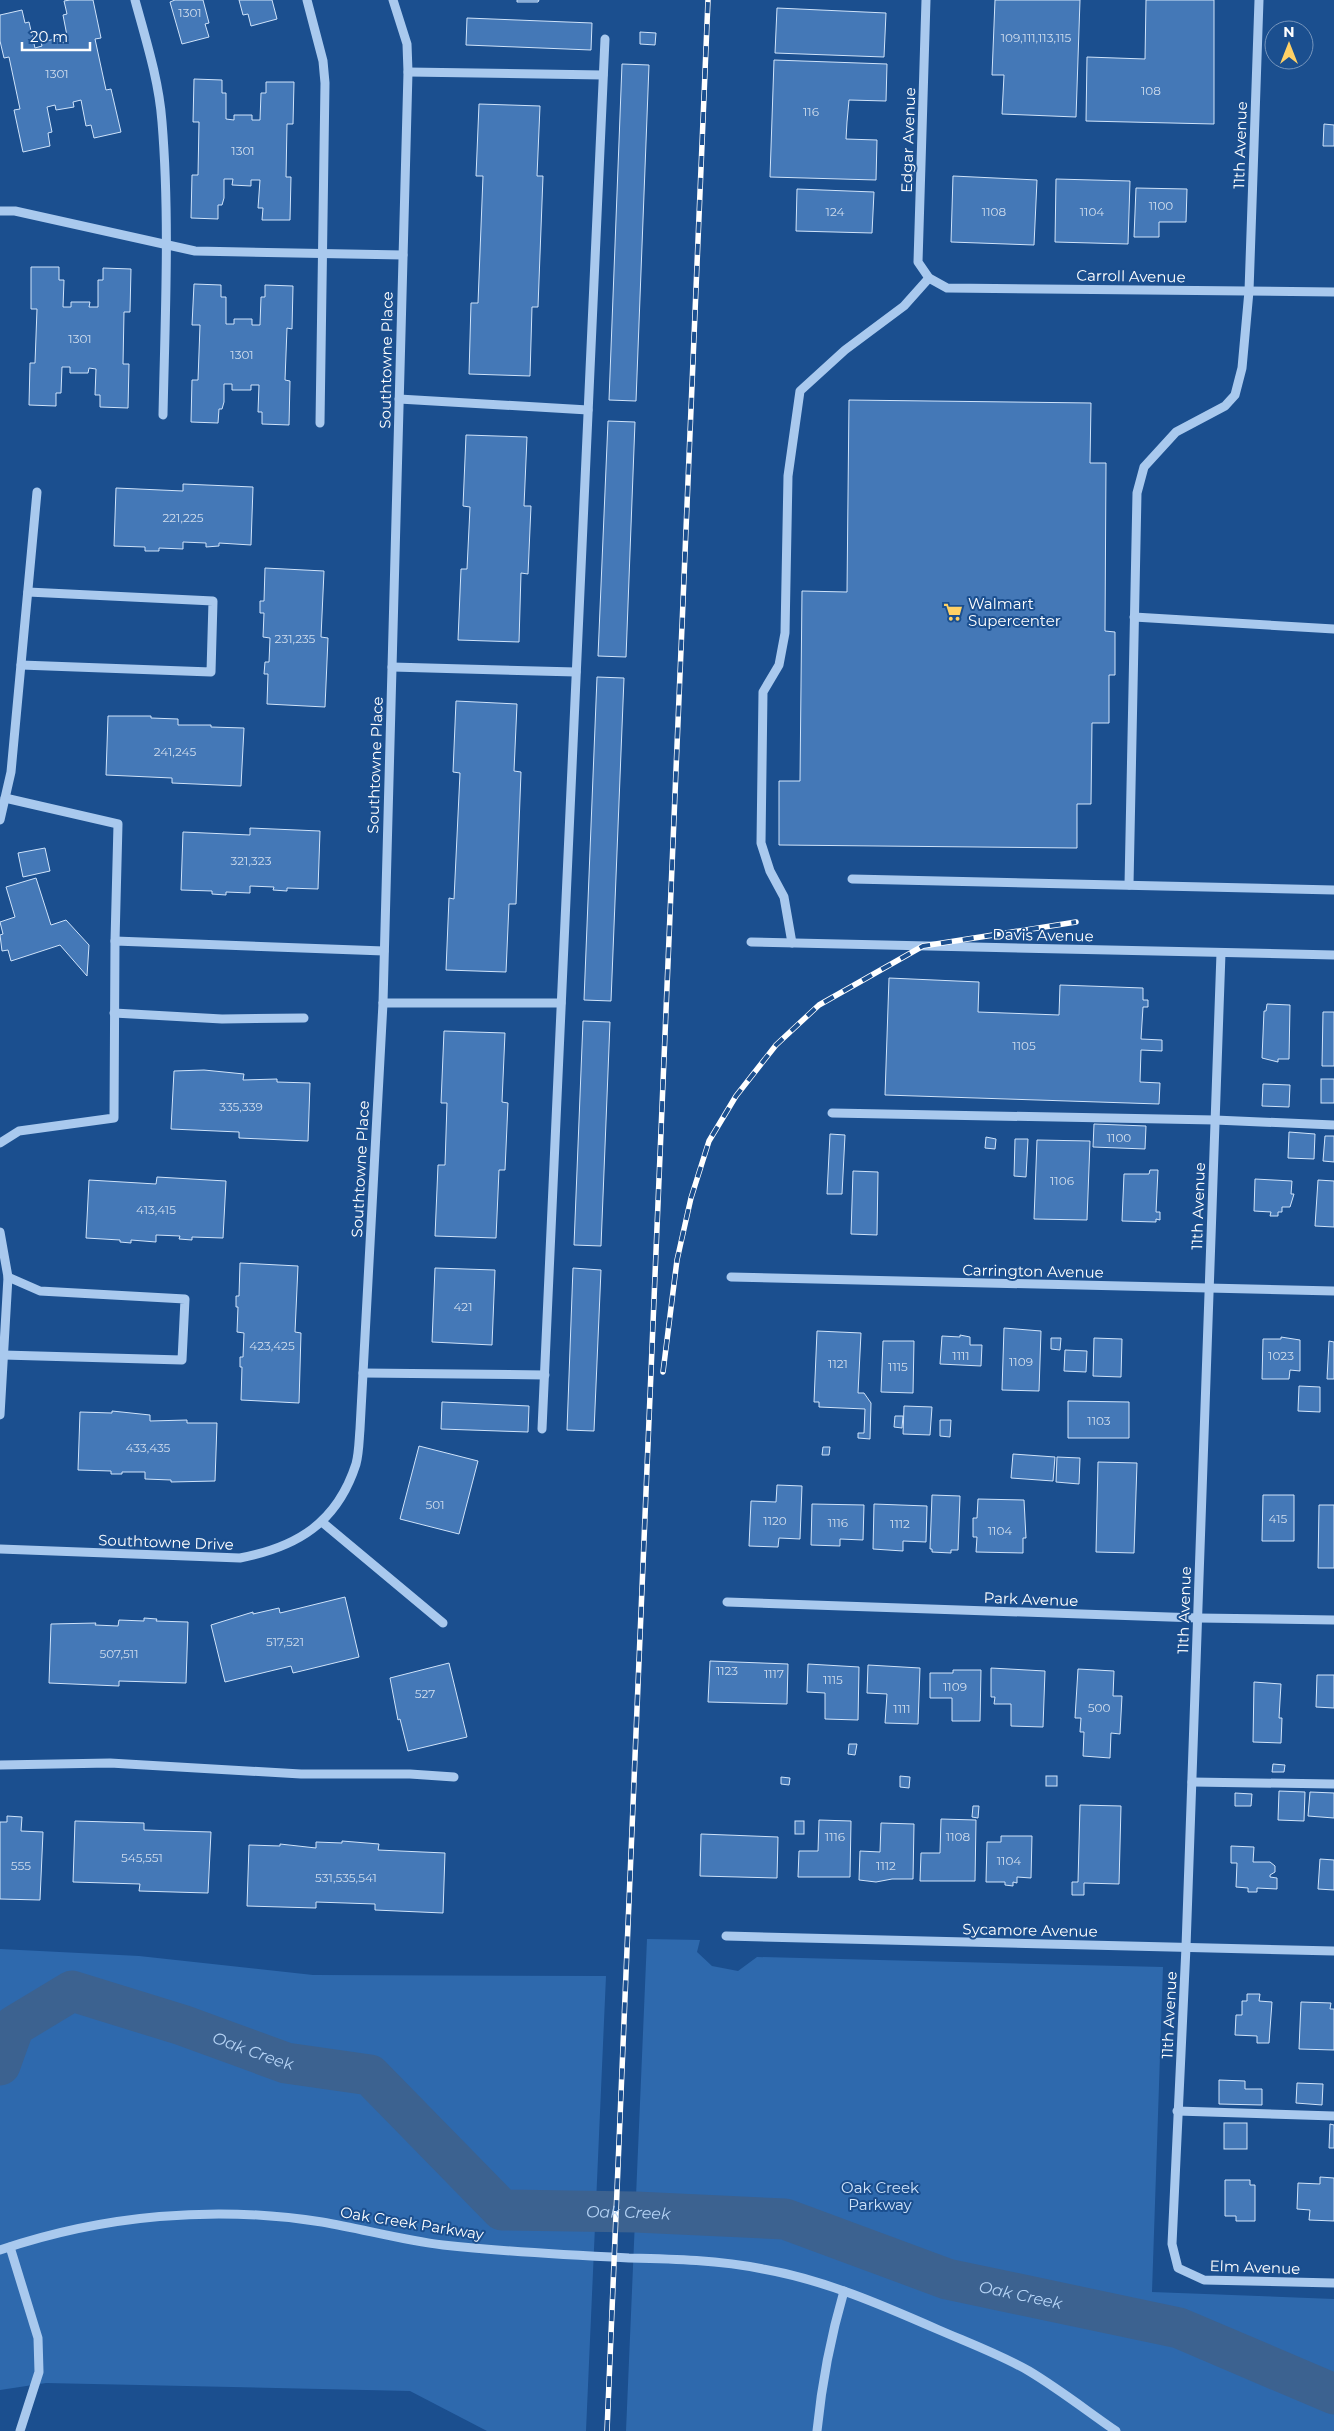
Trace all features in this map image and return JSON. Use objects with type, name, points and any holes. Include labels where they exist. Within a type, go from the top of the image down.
[{"type":"street","points":[[135,0],[154,72],[162,121],[166,245],[163,415]]},
{"type":"street","points":[[307,0],[323,61],[325,83],[320,423]]},
{"type":"street","name":"Southtowne Place","points":[[322,1522],[341,1497],[356,1463],[360,1429],[383,1003],[408,72],[406,44],[393,0]]},
{"type":"street","name":"Edgar Avenue","points":[[926,0],[918,262],[929,278]]},
{"type":"street","name":"11th Avenue","points":[[1129,885],[1137,493],[1144,467],[1176,432],[1225,406],[1235,395],[1242,368],[1249,291],[1259,0]]},
{"type":"street","points":[[542,1429],[605,39]]},
{"type":"street","points":[[408,72],[603,75]]},
{"type":"street","points":[[0,211],[15,211],[195,251],[403,255]]},
{"type":"street","points":[[792,943],[784,897],[770,871],[760,843],[763,692],[778,666],[786,633],[788,476],[800,391],[845,350],[904,306],[929,278]]},
{"type":"street","name":"Carroll Avenue","points":[[929,278],[947,288],[1334,292]]},
{"type":"street","points":[[399,400],[588,410]]},
{"type":"street","points":[[0,820],[12,772],[37,492]]},
{"type":"street","points":[[21,665],[211,672],[213,601],[28,592]]},
{"type":"street","points":[[1134,617],[1334,629]]},
{"type":"street","points":[[392,667],[576,672]]},
{"type":"street","points":[[0,1143],[19,1131],[114,1118],[118,824],[5,798]]},
{"type":"street","points":[[852,878],[1334,890]]},
{"type":"street","points":[[115,941],[384,951]]},
{"type":"street","name":"Davis Avenue","points":[[750,942],[1334,955]]},
{"type":"street","name":"11th Avenue","points":[[1178,2268],[1172,2244],[1186,1947],[1221,953]]},
{"type":"street","points":[[383,1003],[561,1003]]},
{"type":"street","points":[[114,1013],[222,1019],[304,1018]]},
{"type":"street","points":[[832,1114],[1215,1120],[1334,1125]]},
{"type":"street","points":[[0,1232],[8,1277],[0,1416]]},
{"type":"street","points":[[3,1355],[182,1360],[185,1299],[40,1291],[8,1277]]},
{"type":"street","name":"Carrington Avenue","points":[[731,1277],[1334,1291]]},
{"type":"street","points":[[363,1373],[544,1374]]},
{"type":"street","points":[[322,1522],[443,1623]]},
{"type":"street","name":"Southtowne Drive","points":[[0,1549],[240,1558],[271,1552],[302,1537],[322,1522]]},
{"type":"street","name":"Park Avenue","points":[[728,1602],[1198,1618],[1334,1620]]},
{"type":"street","points":[[0,1765],[110,1763],[301,1774],[410,1774],[454,1777]]},
{"type":"street","points":[[1192,1782],[1334,1784]]},
{"type":"street","name":"Sycamore Avenue","points":[[726,1936],[1334,1951]]},
{"type":"street","points":[[1177,2111],[1334,2116]]},
{"type":"street","name":"Oak Creek Parkway","points":[[0,2250],[31,2240],[142,2217],[195,2213],[267,2216],[321,2222],[441,2245],[535,2253],[710,2262],[762,2268],[844,2291],[968,2342],[1029,2371],[1116,2431]]},
{"type":"street","points":[[10,2247],[38,2338],[39,2372],[20,2431]]},
{"type":"street","name":"Elm Avenue","points":[[1178,2268],[1204,2280],[1334,2283]]},
{"type":"street","points":[[817,2431],[826,2357],[844,2291]]},
{"type":"green space","name":"Oak Creek Parkway","points":[[647,1939],[700,1940],[697,1952],[712,1966],[738,1971],[757,1957],[1163,1967],[1152,2292],[1334,2299],[1334,2431],[626,2431]]},
{"type":"green space","points":[[0,1949],[139,1956],[313,1975],[606,1976],[586,2431],[487,2431],[410,2391],[46,2383],[0,2390]]},
{"type":"building","points":[[93,0],[101,38],[95,39],[106,90],[111,89],[121,132],[94,138],[91,125],[86,126],[81,100],[73,102],[74,107],[56,110],[55,105],[47,107],[52,132],[48,133],[50,146],[23,152],[14,110],[20,109],[9,57],[4,58],[0,41],[0,15],[22,10],[25,23],[29,22],[35,48],[42,46],[41,42],[60,38],[61,43],[68,41],[63,15],[67,14],[64,1]]},
{"type":"building","points":[[175,0],[203,0],[209,23],[205,24],[209,37],[182,44],[170,2]]},
{"type":"building","points":[[239,0],[272,0],[277,19],[251,26],[248,14],[243,15]]},
{"type":"building","points":[[517,0],[539,0],[538,2],[517,2]]},
{"type":"building","points":[[995,0],[1080,0],[1076,117],[1002,114],[1004,75],[992,75]]},
{"type":"building","points":[[1146,0],[1214,0],[1214,124],[1086,121],[1087,57],[1145,59]]},
{"type":"building","points":[[777,8],[886,13],[884,57],[775,53]]},
{"type":"building","points":[[467,18],[592,23],[591,50],[466,45]]},
{"type":"building","points":[[640,32],[656,33],[655,45],[640,44]]},
{"type":"building","points":[[774,60],[887,64],[886,101],[849,100],[846,139],[877,140],[876,180],[770,177]]},
{"type":"building","points":[[622,64],[649,65],[636,401],[609,400]]},
{"type":"building","points":[[194,79],[222,80],[222,93],[226,93],[226,119],[234,120],[234,115],[252,115],[252,120],[260,120],[261,93],[266,93],[266,82],[294,82],[293,124],[287,124],[286,177],[291,177],[290,220],[262,220],[263,208],[258,208],[260,180],[251,180],[251,186],[232,185],[233,179],[224,179],[224,198],[222,205],[218,205],[218,219],[191,218],[192,175],[198,175],[199,122],[193,122]]},
{"type":"building","points":[[479,104],[540,106],[537,176],[543,176],[538,307],[532,307],[530,376],[469,374],[471,303],[478,303],[483,176],[476,176]]},
{"type":"building","points":[[1324,124],[1334,125],[1334,146],[1323,146]]},
{"type":"building","points":[[953,176],[1037,180],[1034,245],[951,242]]},
{"type":"building","points":[[1056,179],[1130,181],[1128,244],[1055,242]]},
{"type":"building","points":[[1136,188],[1187,189],[1186,222],[1159,222],[1159,237],[1134,237]]},
{"type":"building","points":[[797,189],[874,192],[872,233],[796,231]]},
{"type":"building","points":[[31,267],[59,267],[59,280],[64,280],[63,307],[71,307],[71,302],[90,302],[89,307],[98,307],[98,280],[103,280],[103,268],[131,269],[130,312],[124,312],[123,364],[129,364],[128,408],[100,407],[100,395],[95,395],[96,369],[89,368],[88,373],[70,373],[70,367],[62,367],[61,393],[56,393],[56,406],[29,405],[30,363],[35,363],[37,309],[31,309]]},
{"type":"building","points":[[194,284],[221,285],[221,297],[226,297],[226,324],[234,324],[234,319],[252,319],[252,325],[260,325],[261,297],[265,297],[265,285],[293,286],[292,329],[287,328],[285,380],[290,381],[289,425],[262,424],[262,412],[258,412],[259,385],[251,385],[251,390],[232,390],[232,384],[224,384],[224,402],[222,409],[219,409],[218,423],[191,422],[192,380],[198,380],[200,325],[192,325]]},
{"type":"building","name":"Walmart Supercenter","points":[[849,400],[1091,403],[1090,463],[1106,463],[1105,631],[1115,632],[1115,675],[1109,675],[1109,723],[1092,723],[1091,804],[1077,804],[1077,848],[779,845],[779,781],[800,781],[802,591],[847,592]]},
{"type":"building","points":[[608,421],[635,422],[626,657],[598,656]]},
{"type":"building","points":[[466,435],[527,437],[524,506],[531,506],[528,574],[521,573],[519,642],[458,640],[461,569],[467,569],[470,507],[463,506]]},
{"type":"building","points":[[183,484],[253,487],[251,545],[219,543],[219,546],[206,547],[206,543],[183,542],[183,549],[159,548],[159,551],[145,551],[145,547],[114,546],[116,488],[183,491]]},
{"type":"building","points":[[265,568],[324,571],[321,637],[328,638],[325,707],[267,704],[268,674],[264,674],[265,662],[269,662],[270,638],[263,637],[264,613],[260,613],[260,601],[264,601]]},
{"type":"building","points":[[597,677],[624,678],[611,1001],[584,1000]]},
{"type":"building","points":[[456,701],[517,704],[514,771],[521,772],[516,904],[509,904],[506,972],[446,970],[449,898],[454,899],[460,773],[453,772]]},
{"type":"building","points":[[108,716],[151,716],[151,718],[178,719],[178,725],[244,728],[241,786],[172,783],[172,778],[106,775]]},
{"type":"building","points":[[250,828],[320,831],[318,889],[287,888],[287,891],[273,890],[274,887],[250,886],[250,893],[226,892],[226,895],[212,894],[212,891],[181,890],[183,832],[250,835]]},
{"type":"building","points":[[45,848],[50,871],[23,877],[18,853]]},
{"type":"building","points":[[36,878],[51,925],[66,920],[89,945],[87,976],[60,945],[11,961],[8,950],[2,951],[0,935],[3,934],[0,922],[15,917],[6,887]]},
{"type":"building","points":[[889,978],[979,982],[978,1012],[1059,1015],[1060,985],[1143,988],[1143,1000],[1148,1000],[1148,1007],[1143,1007],[1141,1039],[1162,1040],[1162,1051],[1141,1050],[1140,1082],[1160,1083],[1159,1104],[885,1095]]},
{"type":"building","points":[[1267,1004],[1290,1005],[1289,1059],[1278,1059],[1278,1062],[1262,1058],[1264,1011],[1266,1011]]},
{"type":"building","points":[[1323,1012],[1334,1012],[1334,1066],[1322,1066]]},
{"type":"building","points":[[583,1021],[610,1022],[601,1246],[574,1245]]},
{"type":"building","points":[[444,1031],[505,1033],[502,1102],[508,1103],[505,1170],[499,1170],[496,1238],[435,1236],[438,1165],[445,1165],[447,1103],[441,1103]]},
{"type":"building","points":[[204,1070],[244,1074],[243,1080],[277,1079],[277,1082],[310,1083],[308,1141],[239,1138],[239,1132],[171,1129],[174,1071]]},
{"type":"building","points":[[1321,1079],[1334,1079],[1334,1103],[1321,1103]]},
{"type":"building","points":[[1263,1084],[1290,1085],[1289,1107],[1262,1106]]},
{"type":"building","points":[[1094,1124],[1146,1126],[1145,1149],[1093,1147]]},
{"type":"building","points":[[1289,1132],[1315,1134],[1314,1159],[1288,1158]]},
{"type":"building","points":[[830,1134],[845,1135],[842,1194],[827,1194]]},
{"type":"building","points":[[1325,1136],[1334,1136],[1334,1162],[1323,1161]]},
{"type":"building","points":[[986,1137],[996,1139],[995,1149],[985,1148]]},
{"type":"building","points":[[1015,1139],[1028,1139],[1026,1177],[1014,1176]]},
{"type":"building","points":[[1037,1140],[1090,1141],[1087,1220],[1034,1219]]},
{"type":"building","points":[[1150,1170],[1158,1170],[1156,1212],[1160,1212],[1160,1220],[1156,1219],[1156,1222],[1122,1221],[1124,1174],[1149,1174]]},
{"type":"building","points":[[853,1171],[878,1172],[877,1235],[851,1234]]},
{"type":"building","points":[[157,1177],[226,1181],[223,1238],[192,1237],[192,1240],[179,1239],[180,1236],[156,1235],[156,1242],[131,1240],[131,1243],[120,1242],[120,1240],[86,1238],[89,1180],[156,1184]]},
{"type":"building","points":[[1255,1179],[1292,1181],[1291,1194],[1294,1194],[1290,1207],[1282,1207],[1282,1212],[1278,1212],[1278,1216],[1270,1216],[1271,1212],[1254,1211]]},
{"type":"building","points":[[1318,1180],[1334,1181],[1334,1227],[1315,1226]]},
{"type":"building","points":[[240,1263],[298,1266],[295,1332],[301,1333],[299,1403],[241,1400],[242,1367],[240,1367],[240,1357],[243,1357],[244,1333],[237,1332],[238,1307],[236,1307],[236,1296],[239,1296]]},
{"type":"building","points":[[435,1268],[495,1270],[492,1345],[432,1342]]},
{"type":"building","points":[[573,1268],[601,1270],[594,1431],[567,1430]]},
{"type":"building","points":[[1004,1328],[1041,1331],[1039,1391],[1002,1390]]},
{"type":"building","points":[[817,1331],[861,1333],[858,1393],[864,1393],[871,1403],[870,1439],[858,1438],[858,1433],[864,1433],[865,1409],[819,1407],[819,1402],[814,1402]]},
{"type":"building","points":[[960,1335],[970,1337],[970,1345],[982,1345],[981,1366],[940,1364],[942,1336],[960,1337]]},
{"type":"building","points":[[1281,1337],[1300,1340],[1300,1371],[1290,1370],[1289,1379],[1262,1379],[1263,1339],[1281,1339]]},
{"type":"building","points":[[1051,1338],[1061,1338],[1060,1350],[1051,1349]]},
{"type":"building","points":[[1094,1338],[1122,1339],[1121,1377],[1093,1376]]},
{"type":"building","points":[[883,1341],[914,1341],[913,1393],[881,1392]]},
{"type":"building","points":[[1329,1341],[1334,1342],[1334,1379],[1327,1379]]},
{"type":"building","points":[[1065,1350],[1087,1351],[1086,1372],[1064,1371]]},
{"type":"building","points":[[1299,1386],[1320,1387],[1320,1412],[1298,1411]]},
{"type":"building","points":[[1068,1401],[1129,1402],[1129,1438],[1068,1438]]},
{"type":"building","points":[[442,1402],[529,1406],[528,1432],[441,1429]]},
{"type":"building","points":[[904,1406],[932,1407],[930,1435],[903,1434]]},
{"type":"building","points":[[112,1411],[150,1415],[150,1421],[187,1420],[187,1423],[217,1423],[215,1481],[171,1482],[171,1480],[145,1479],[145,1472],[111,1474],[111,1471],[78,1470],[80,1412],[112,1413]]},
{"type":"building","points":[[895,1416],[903,1416],[902,1428],[894,1427]]},
{"type":"building","points":[[940,1420],[951,1420],[950,1437],[940,1436]]},
{"type":"building","points":[[419,1446],[478,1461],[459,1534],[400,1519]]},
{"type":"building","points":[[823,1447],[830,1447],[829,1455],[822,1455]]},
{"type":"building","points":[[1013,1454],[1055,1457],[1053,1481],[1011,1478]]},
{"type":"building","points":[[1057,1457],[1080,1458],[1079,1484],[1056,1482]]},
{"type":"building","points":[[1098,1462],[1137,1463],[1134,1553],[1096,1552]]},
{"type":"building","points":[[777,1485],[802,1486],[800,1539],[779,1538],[778,1547],[749,1546],[751,1501],[776,1502]]},
{"type":"building","points":[[932,1495],[960,1496],[958,1550],[951,1550],[951,1553],[932,1552],[932,1549],[930,1549]]},
{"type":"building","points":[[1263,1495],[1294,1495],[1294,1541],[1262,1541]]},
{"type":"building","points":[[978,1499],[1024,1500],[1026,1538],[1023,1538],[1023,1553],[976,1552],[977,1537],[973,1537],[973,1518],[977,1518]]},
{"type":"building","points":[[812,1504],[864,1505],[863,1540],[840,1539],[840,1546],[811,1545]]},
{"type":"building","points":[[874,1504],[927,1506],[926,1542],[903,1541],[903,1551],[873,1549]]},
{"type":"building","points":[[1319,1505],[1334,1505],[1334,1568],[1318,1568]]},
{"type":"building","points":[[345,1597],[359,1657],[293,1673],[291,1666],[225,1682],[211,1625],[253,1612],[253,1614],[279,1608],[280,1613]]},
{"type":"building","points":[[144,1618],[157,1619],[156,1621],[188,1622],[186,1683],[119,1681],[119,1686],[49,1683],[51,1624],[96,1623],[95,1625],[118,1626],[119,1620],[144,1621]]},
{"type":"building","points":[[710,1661],[788,1664],[787,1704],[708,1702]]},
{"type":"building","points":[[449,1663],[467,1737],[408,1751],[400,1719],[398,1720],[390,1678]]},
{"type":"building","points":[[808,1664],[859,1667],[858,1720],[825,1719],[825,1693],[807,1692]]},
{"type":"building","points":[[868,1665],[920,1668],[918,1724],[885,1723],[887,1694],[867,1693]]},
{"type":"building","points":[[991,1668],[1045,1671],[1043,1727],[1011,1726],[1011,1704],[994,1704],[995,1697],[991,1697]]},
{"type":"building","points":[[1078,1669],[1114,1671],[1113,1696],[1122,1696],[1120,1734],[1111,1733],[1110,1758],[1083,1756],[1084,1732],[1080,1732],[1081,1718],[1075,1718]]},
{"type":"building","points":[[953,1670],[981,1670],[980,1721],[952,1721],[952,1698],[930,1698],[930,1673],[953,1673]]},
{"type":"building","points":[[1317,1675],[1334,1675],[1334,1708],[1316,1707]]},
{"type":"building","points":[[1254,1682],[1281,1684],[1279,1718],[1282,1718],[1281,1743],[1253,1742]]},
{"type":"building","points":[[849,1744],[857,1744],[855,1755],[848,1754]]},
{"type":"building","points":[[1273,1764],[1285,1765],[1284,1772],[1272,1772]]},
{"type":"building","points":[[900,1776],[910,1777],[909,1788],[900,1787]]},
{"type":"building","points":[[1046,1776],[1057,1776],[1057,1786],[1046,1786]]},
{"type":"building","points":[[781,1777],[790,1778],[789,1785],[781,1784]]},
{"type":"building","points":[[1279,1791],[1305,1792],[1304,1821],[1278,1820]]},
{"type":"building","points":[[1310,1792],[1334,1793],[1334,1818],[1308,1816]]},
{"type":"building","points":[[1235,1793],[1252,1794],[1251,1806],[1235,1806]]},
{"type":"building","points":[[1080,1805],[1121,1806],[1119,1884],[1084,1883],[1084,1895],[1072,1895],[1072,1882],[1078,1882]]},
{"type":"building","points":[[973,1806],[979,1806],[978,1818],[972,1817]]},
{"type":"building","points":[[7,1816],[22,1817],[21,1831],[43,1832],[40,1900],[0,1899],[0,1822],[7,1822]]},
{"type":"building","points":[[941,1819],[976,1820],[975,1881],[920,1881],[921,1853],[940,1853]]},
{"type":"building","points":[[819,1820],[851,1821],[850,1877],[798,1877],[799,1851],[818,1851]]},
{"type":"building","points":[[75,1821],[144,1823],[144,1830],[211,1832],[208,1893],[139,1891],[140,1884],[73,1882]]},
{"type":"building","points":[[795,1821],[804,1821],[804,1834],[795,1834]]},
{"type":"building","points":[[881,1823],[914,1824],[913,1879],[892,1879],[876,1882],[859,1880],[860,1851],[880,1852]]},
{"type":"building","points":[[701,1834],[778,1837],[777,1878],[700,1876]]},
{"type":"building","points":[[1001,1836],[1032,1836],[1031,1878],[1017,1877],[1017,1883],[1013,1882],[1013,1886],[1005,1885],[1005,1882],[986,1882],[987,1842],[1001,1842]]},
{"type":"building","points":[[342,1841],[379,1844],[378,1850],[445,1853],[443,1913],[375,1910],[375,1904],[316,1902],[316,1908],[247,1906],[249,1845],[280,1846],[280,1844],[316,1848],[316,1842],[342,1843]]},
{"type":"building","points":[[1231,1846],[1254,1847],[1253,1862],[1270,1862],[1275,1866],[1275,1872],[1270,1877],[1277,1878],[1277,1889],[1257,1888],[1257,1892],[1248,1892],[1248,1888],[1236,1887],[1237,1863],[1231,1863]]},
{"type":"building","points":[[1320,1859],[1334,1860],[1334,1890],[1318,1889]]},
{"type":"building","points":[[1247,1994],[1260,1994],[1259,2001],[1272,2002],[1269,2043],[1257,2043],[1257,2036],[1235,2035],[1236,2015],[1242,2015],[1242,2001],[1247,2001]]},
{"type":"building","points":[[1301,2002],[1331,2003],[1330,2009],[1334,2009],[1334,2050],[1299,2049]]},
{"type":"building","points":[[1219,2080],[1245,2081],[1245,2089],[1262,2089],[1262,2105],[1219,2104]]},
{"type":"building","points":[[1297,2083],[1323,2084],[1322,2105],[1296,2103]]},
{"type":"building","points":[[1224,2123],[1247,2123],[1247,2149],[1224,2149]]},
{"type":"building","points":[[1330,2124],[1334,2125],[1334,2148],[1329,2148]]},
{"type":"building","points":[[1320,2177],[1334,2178],[1334,2221],[1309,2220],[1310,2210],[1297,2209],[1298,2183],[1320,2184]]},
{"type":"building","points":[[1225,2180],[1250,2180],[1250,2185],[1255,2185],[1255,2221],[1236,2221],[1236,2216],[1225,2216]]},
{"type":"waterway","name":"Oak Creek","points":[[0,2065],[14,2026],[72,1991],[182,2025],[286,2063],[370,2075],[502,2210],[636,2212],[785,2219],[947,2279],[1179,2328],[1334,2394]]},
{"type":"railway","points":[[607,2431],[708,0]]},
{"type":"railway","points":[[663,1372],[677,1260],[691,1198],[709,1141],[736,1096],[776,1045],[819,1005],[923,946],[1076,922]]},
{"type":"place","name":"Walmart Supercenter","points":[[953,612]]}]
